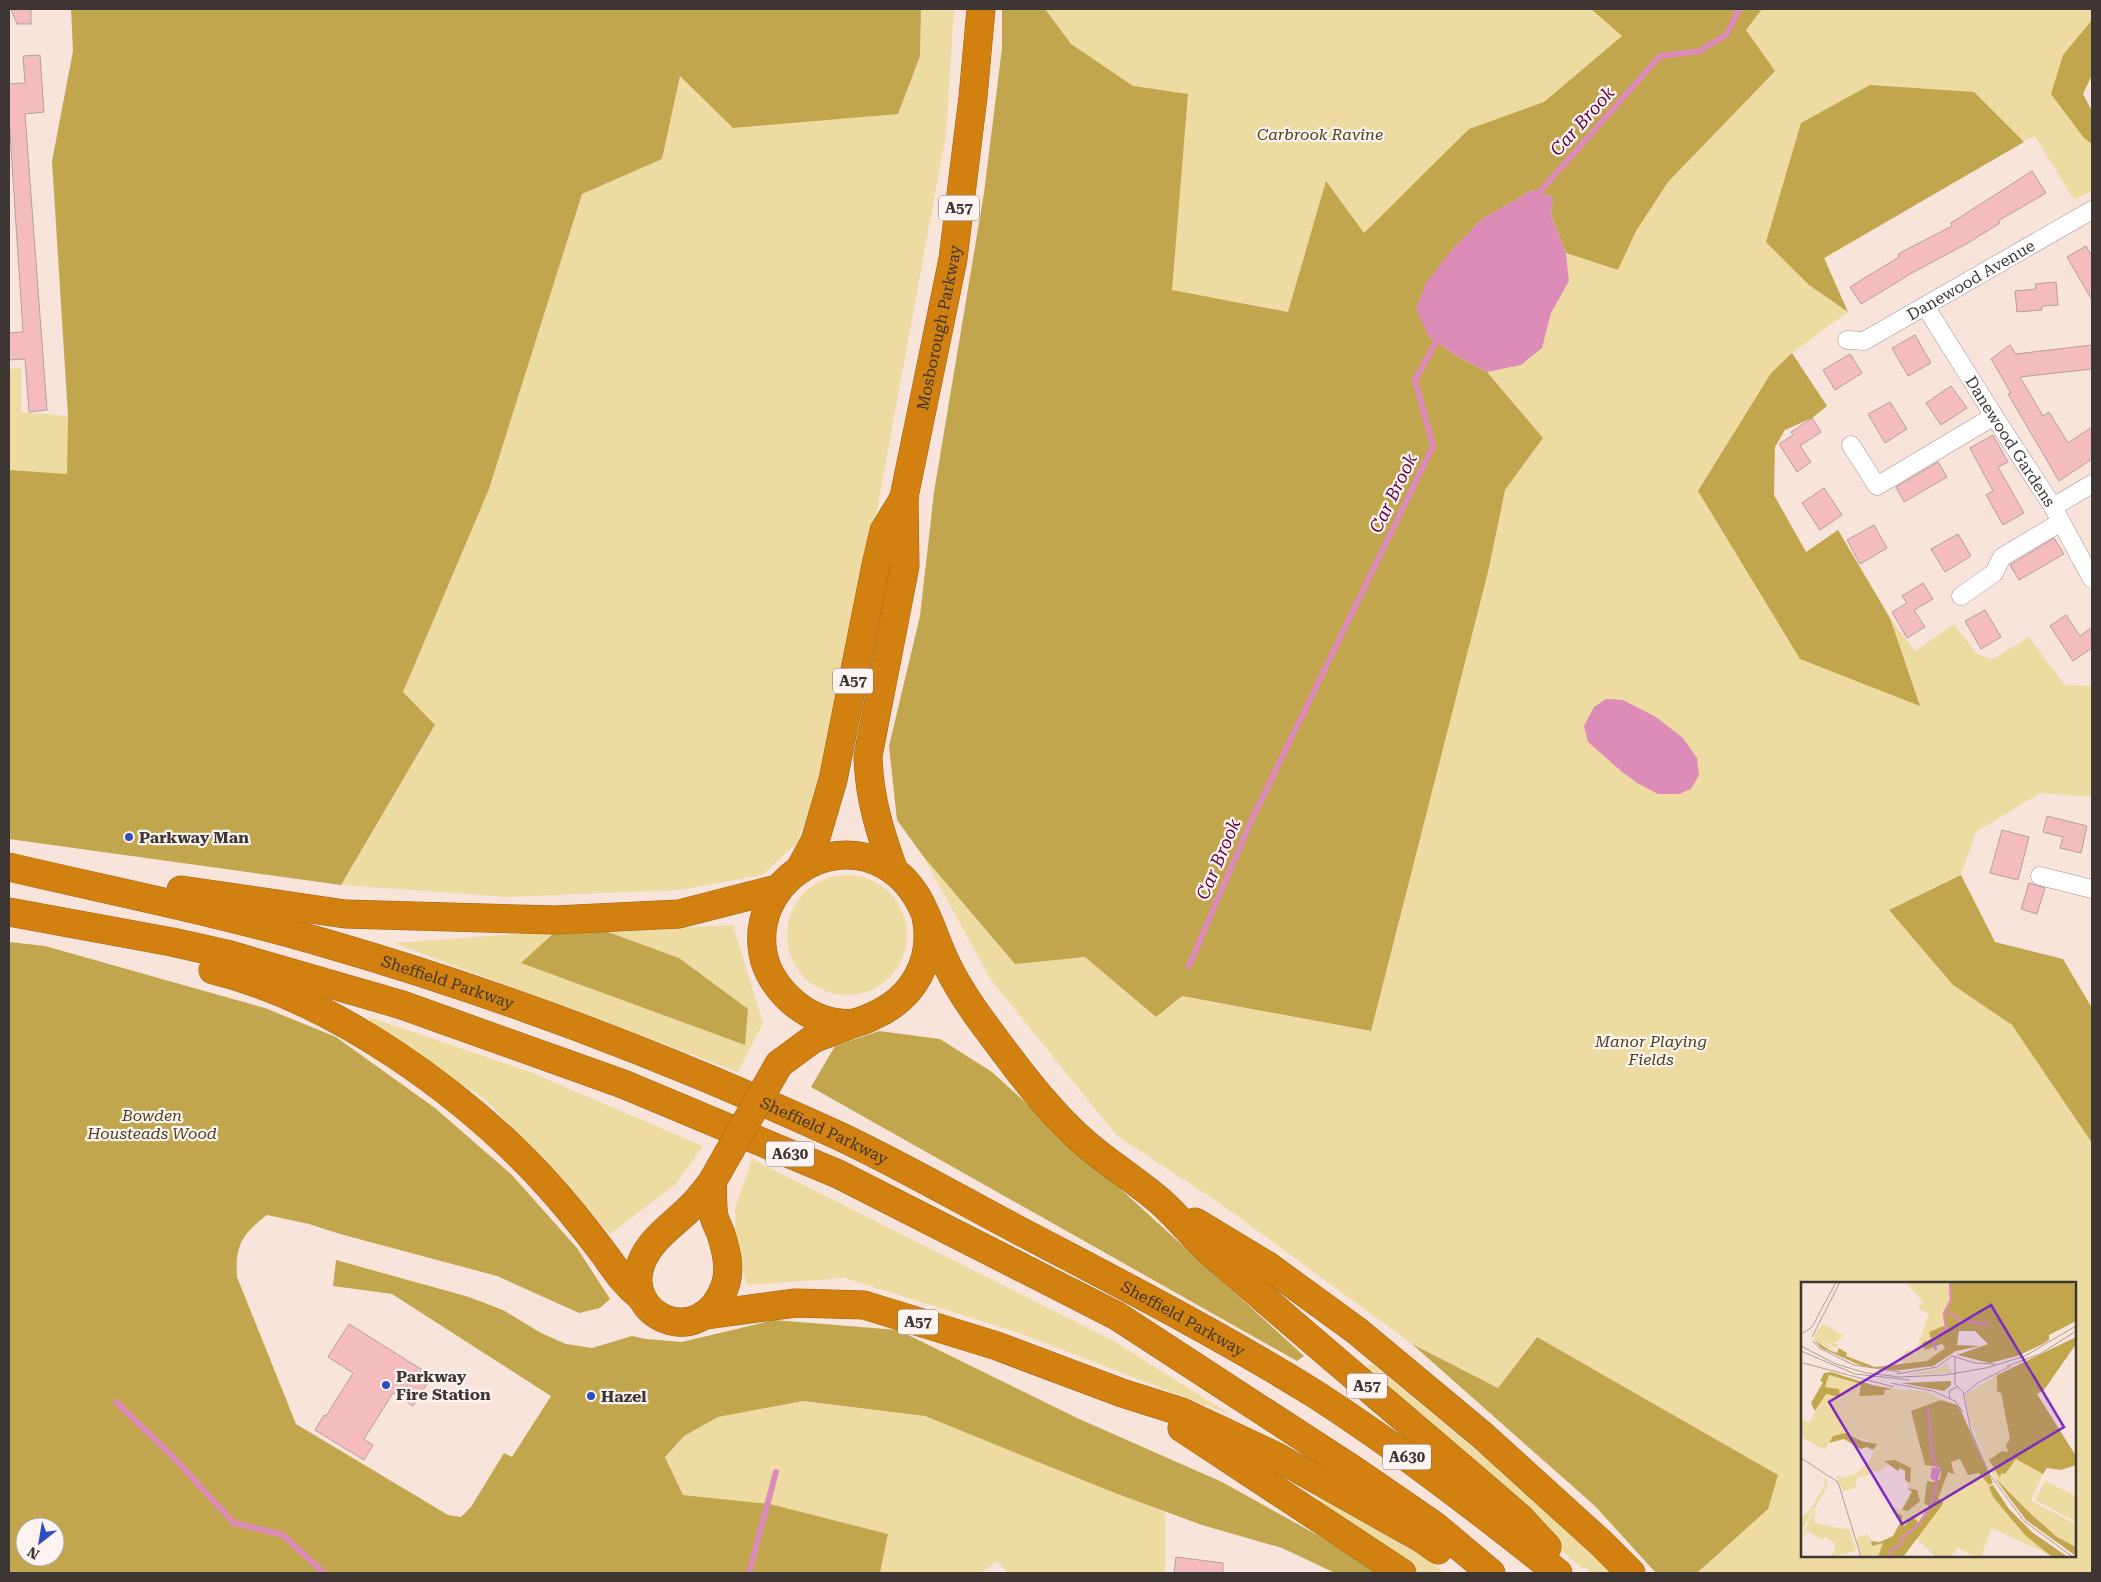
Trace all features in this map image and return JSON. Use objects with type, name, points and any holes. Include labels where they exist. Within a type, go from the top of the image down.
[{"type":"highway","name":"Mosborough Parkway","points":[[894,871],[873,810],[868,783],[868,756],[905,566],[904,497],[953,259],[974,97],[981,9]]},
{"type":"highway","name":"Mosborough Parkway","points":[[801,867],[815,841],[833,780],[884,531],[904,497]]},
{"type":"highway","name":"A57","points":[[856,1022],[842,1023],[813,1015],[800,1008],[776,985],[768,970],[763,954],[761,937],[763,920],[768,904],[777,889],[801,867],[816,860],[832,856],[848,855],[873,860],[894,871],[907,881],[926,916],[949,969],[979,1018],[1038,1096],[1084,1142],[1162,1202],[1211,1253],[1520,1518],[1570,1573]]},
{"type":"highway","points":[[9,864],[285,906],[370,916],[546,920],[642,917],[693,912],[777,889]]},
{"type":"highway","name":"Sheffield Parkway","points":[[9,867],[327,943],[400,966],[479,992],[640,1051],[839,1136],[1047,1245],[1229,1344],[1314,1394],[1380,1437],[1469,1502],[1558,1573]]},
{"type":"highway","name":"Sheffield Parkway","points":[[9,912],[191,946],[291,972],[393,1002],[510,1042],[623,1084],[838,1174],[1117,1316],[1358,1473],[1435,1526],[1491,1573]]},
{"type":"highway","name":"A57","points":[[779,1064],[813,1039],[890,1008],[908,992],[921,971],[928,947],[930,933],[926,916]]},
{"type":"highway","points":[[9,917],[110,945],[246,979],[305,1005],[366,1038],[449,1092],[508,1143],[569,1209],[622,1279],[640,1296]]},
{"type":"highway","name":"A57","points":[[790,1000],[794,1022],[779,1064],[712,1182],[694,1205],[645,1254],[639,1269],[640,1296],[652,1311],[666,1320],[683,1323],[698,1320],[705,1315],[796,1303],[864,1306],[997,1346],[1122,1393],[1182,1412],[1275,1456],[1422,1538],[1471,1573]]},
{"type":"highway","points":[[705,1315],[721,1294],[728,1269],[721,1234],[714,1217],[712,1182]]},
{"type":"highway","points":[[1162,1202],[1268,1266],[1358,1331],[1482,1435],[1601,1543],[1631,1573]]},
{"type":"highway","points":[[1122,1393],[1180,1426],[1402,1573]]},
{"type":"street","name":"Danewood Avenue","points":[[1847,340],[1864,341],[2092,210]]},
{"type":"street","name":"Danewood Gardens","points":[[1926,306],[2057,515],[2092,578]]},
{"type":"street","points":[[1851,445],[1877,486],[1994,416]]},
{"type":"street","points":[[1961,596],[1994,574],[2002,557],[2057,515],[2092,484]]},
{"type":"street","points":[[2040,876],[2092,890]]},
{"type":"green space","points":[[71,9],[921,9],[920,56],[898,114],[733,128],[680,76],[662,159],[582,194],[489,489],[403,692],[435,725],[341,885],[9,839],[9,470],[67,474],[68,416],[52,161],[73,51]]},
{"type":"green space","points":[[921,9],[954,9],[946,134],[854,636],[826,770],[796,844],[762,875],[679,890],[508,897],[341,885],[435,726],[403,692],[489,489],[582,194],[662,159],[680,76],[920,56]]},
{"type":"green space","points":[[1002,9],[1045,9],[1071,44],[1133,86],[1188,94],[1172,290],[1288,312],[1326,181],[1364,233],[1469,129],[1544,102],[1622,36],[1591,9],[1762,9],[1746,30],[1775,71],[1668,182],[1636,231],[1618,270],[1566,253],[1551,215],[1553,197],[1532,190],[1482,219],[1450,252],[1428,336],[1455,355],[1487,372],[1543,438],[1505,490],[1489,568],[1371,1031],[1182,996],[1156,1017],[1085,957],[1015,964],[923,856],[897,820],[889,746],[920,616],[934,492],[984,193],[1002,48]]},
{"type":"green space","name":"Manor Playing Fields","points":[[1019,9],[2092,9],[2092,71],[2081,93],[2092,114],[2092,191],[2074,200],[2035,136],[2023,141],[1798,274],[1809,285],[1848,312],[1792,353],[1771,373],[1698,491],[1920,706],[1890,618],[1915,651],[1954,624],[1977,654],[1993,659],[2029,637],[2065,685],[2092,686],[2092,797],[2040,793],[1976,832],[1961,875],[1889,910],[1953,985],[2012,1025],[2092,1143],[2092,1573],[1697,1573],[1768,1509],[1536,1337],[1498,1388],[1412,1344],[1218,1202],[1117,1136],[991,980],[923,856],[1015,964],[1085,957],[1156,1017],[1182,996],[1370,1031],[1489,568],[1505,490],[1543,438],[1487,372],[1521,365],[1542,348],[1551,313],[1569,281],[1566,253],[1618,270],[1636,231],[1668,182],[1707,141],[1288,312],[1232,301],[1170,300],[1188,95],[1125,86]]},
{"type":"green space","points":[[2092,20],[2092,75],[2083,94],[2092,111],[2092,144],[2084,138],[2051,94],[2063,55]]},
{"type":"green space","points":[[1870,85],[1974,92],[2024,142],[1824,258],[1848,312],[1809,285],[1766,242],[1801,123]]},
{"type":"green space","points":[[1792,353],[1827,406],[1812,418],[1785,430],[1775,447],[1774,495],[1806,552],[1838,530],[1890,618],[1920,706],[1800,659],[1698,491],[1771,373]]},
{"type":"green space","points":[[21,368],[21,412],[68,416],[67,475],[9,470],[9,369]]},
{"type":"green space","points":[[847,875],[870,879],[890,892],[903,912],[907,935],[903,958],[890,978],[870,991],[847,995],[824,991],[804,978],[791,958],[787,935],[791,912],[804,892],[824,879]]},
{"type":"green space","points":[[1961,875],[1995,942],[2063,959],[2092,1008],[2092,1143],[2012,1025],[1953,985],[1889,910]]},
{"type":"green space","points":[[733,925],[763,1023],[738,1072],[394,943],[556,931],[522,963],[745,1045],[748,1009],[679,958],[608,932]]},
{"type":"green space","points":[[556,931],[608,932],[679,958],[748,1009],[745,1045],[521,963]]},
{"type":"green space","name":"Bowden Housteads Wood","points":[[9,942],[45,946],[265,1008],[336,1037],[435,1108],[511,1174],[577,1248],[610,1299],[600,1308],[579,1313],[497,1276],[309,1224],[267,1215],[251,1228],[242,1241],[237,1256],[237,1277],[296,1424],[448,1515],[461,1517],[471,1507],[504,1453],[512,1457],[551,1396],[392,1294],[333,1286],[336,1260],[469,1297],[503,1310],[541,1333],[566,1344],[592,1348],[632,1336],[682,1342],[774,1320],[898,1330],[1077,1418],[1222,1482],[1319,1536],[1377,1573],[1335,1573],[1282,1548],[1202,1525],[1115,1493],[925,1416],[803,1401],[718,1417],[684,1436],[665,1457],[683,1495],[770,1504],[888,1534],[880,1573],[9,1573]]},
{"type":"green space","points":[[369,1017],[525,1070],[703,1146],[675,1185],[610,1234],[485,1099],[371,1029]]},
{"type":"green space","points":[[879,1031],[940,1039],[992,1072],[1304,1356],[1297,1361],[811,1087],[835,1046]]},
{"type":"green space","points":[[752,1159],[1112,1340],[1231,1415],[1016,1332],[845,1278],[747,1285],[736,1248],[735,1209]]},
{"type":"green space","points":[[1537,1337],[1778,1475],[1768,1509],[1697,1573],[1656,1573],[1595,1506],[1412,1344],[1498,1388]]},
{"type":"green space","points":[[1372,1364],[1517,1484],[1612,1573],[1592,1573],[1586,1568],[1581,1568],[1363,1368]]},
{"type":"green space","points":[[803,1401],[925,1416],[1165,1512],[1165,1573],[1008,1573],[997,1561],[981,1573],[880,1573],[888,1534],[770,1504],[683,1495],[665,1456],[684,1436],[718,1417]]},
{"type":"green space","points":[[1318,1499],[1323,1499],[1422,1556],[1445,1573],[1420,1573],[1377,1542],[1316,1503]]},
{"type":"shaded area","points":[[1532,190],[1553,197],[1551,215],[1566,253],[1569,281],[1551,313],[1542,348],[1521,365],[1487,372],[1455,355],[1428,336],[1416,308],[1426,283],[1450,252],[1482,219]]},
{"type":"shaded area","points":[[1606,699],[1623,700],[1656,717],[1683,738],[1697,758],[1699,775],[1691,789],[1679,794],[1658,794],[1622,772],[1588,742],[1584,726],[1594,707]]},
{"type":"building","points":[[11,9],[31,9],[31,24],[17,24]]},
{"type":"building","points":[[40,55],[44,112],[25,114],[47,410],[29,412],[25,359],[9,360],[9,333],[23,332],[9,117],[9,84],[25,83],[23,56]]},
{"type":"building","points":[[2032,171],[2046,193],[1998,221],[2000,223],[1968,243],[1912,273],[1861,304],[1850,287],[1899,257],[1898,254],[1952,226],[1951,223]]},
{"type":"building","points":[[2086,246],[2092,256],[2092,300],[2067,257]]},
{"type":"building","points":[[2056,282],[2058,305],[2042,306],[2042,310],[2017,312],[2015,291],[2036,289],[2035,284]]},
{"type":"building","points":[[1915,335],[1931,363],[1908,376],[1892,348]]},
{"type":"building","points":[[2010,345],[2016,354],[2092,345],[2092,369],[2020,377],[2043,416],[2049,412],[2068,443],[2092,427],[2092,459],[2059,481],[2008,394],[2011,393],[1991,359]]},
{"type":"building","points":[[1850,354],[1862,373],[1835,390],[1823,370]]},
{"type":"building","points":[[1951,386],[1967,408],[1941,425],[1926,403]]},
{"type":"building","points":[[1890,402],[1907,429],[1885,443],[1868,414]]},
{"type":"building","points":[[1812,418],[1821,432],[1800,446],[1811,462],[1797,472],[1779,444],[1793,435],[1791,432]]},
{"type":"building","points":[[1993,435],[2008,462],[1998,467],[2024,513],[2003,525],[1986,495],[1993,491],[1970,448]]},
{"type":"building","points":[[1938,462],[1947,477],[1904,502],[1896,487]]},
{"type":"building","points":[[1824,488],[1842,515],[1820,530],[1802,503]]},
{"type":"building","points":[[1874,525],[1887,548],[1860,564],[1847,540]]},
{"type":"building","points":[[1958,534],[1971,556],[1945,572],[1931,549]]},
{"type":"building","points":[[2054,538],[2064,554],[2019,580],[2010,565]]},
{"type":"building","points":[[1923,583],[1933,599],[1914,610],[1925,627],[1907,638],[1892,612],[1907,603],[1902,596]]},
{"type":"building","points":[[1985,610],[2001,637],[1981,649],[1965,621]]},
{"type":"building","points":[[2066,615],[2080,636],[2092,627],[2092,648],[2073,661],[2050,626]]},
{"type":"building","points":[[2047,816],[2087,826],[2081,853],[2060,848],[2063,837],[2043,832]]},
{"type":"building","points":[[2002,830],[2029,837],[2018,880],[1990,873]]},
{"type":"building","points":[[2029,883],[2045,888],[2037,914],[2021,909]]},
{"type":"building","name":"Parkway Fire Station","points":[[349,1324],[432,1376],[413,1406],[393,1393],[364,1439],[373,1445],[364,1460],[315,1430],[353,1373],[328,1357]]},
{"type":"building","points":[[1176,1557],[1223,1563],[1223,1573],[1174,1573]]},
{"type":"waterway","name":"Car Brook","points":[[1535,197],[1660,56],[1700,51],[1727,34],[1739,9]]},
{"type":"waterway","name":"Car Brook","points":[[1189,966],[1252,819],[1433,446],[1415,380],[1440,335]]},
{"type":"waterway","points":[[116,1402],[172,1456],[234,1523],[283,1535],[324,1573]]},
{"type":"waterway","name":"Car Brook","points":[[749,1573],[776,1472]]},
{"type":"place","name":"Parkway Man","points":[[129,837]]},
{"type":"place","name":"Parkway Fire Station","points":[[386,1385]]},
{"type":"place","name":"Hazel","points":[[591,1396]]},
{"type":"park label","name":"Carbrook Ravine","points":[[1320,134]]}]
